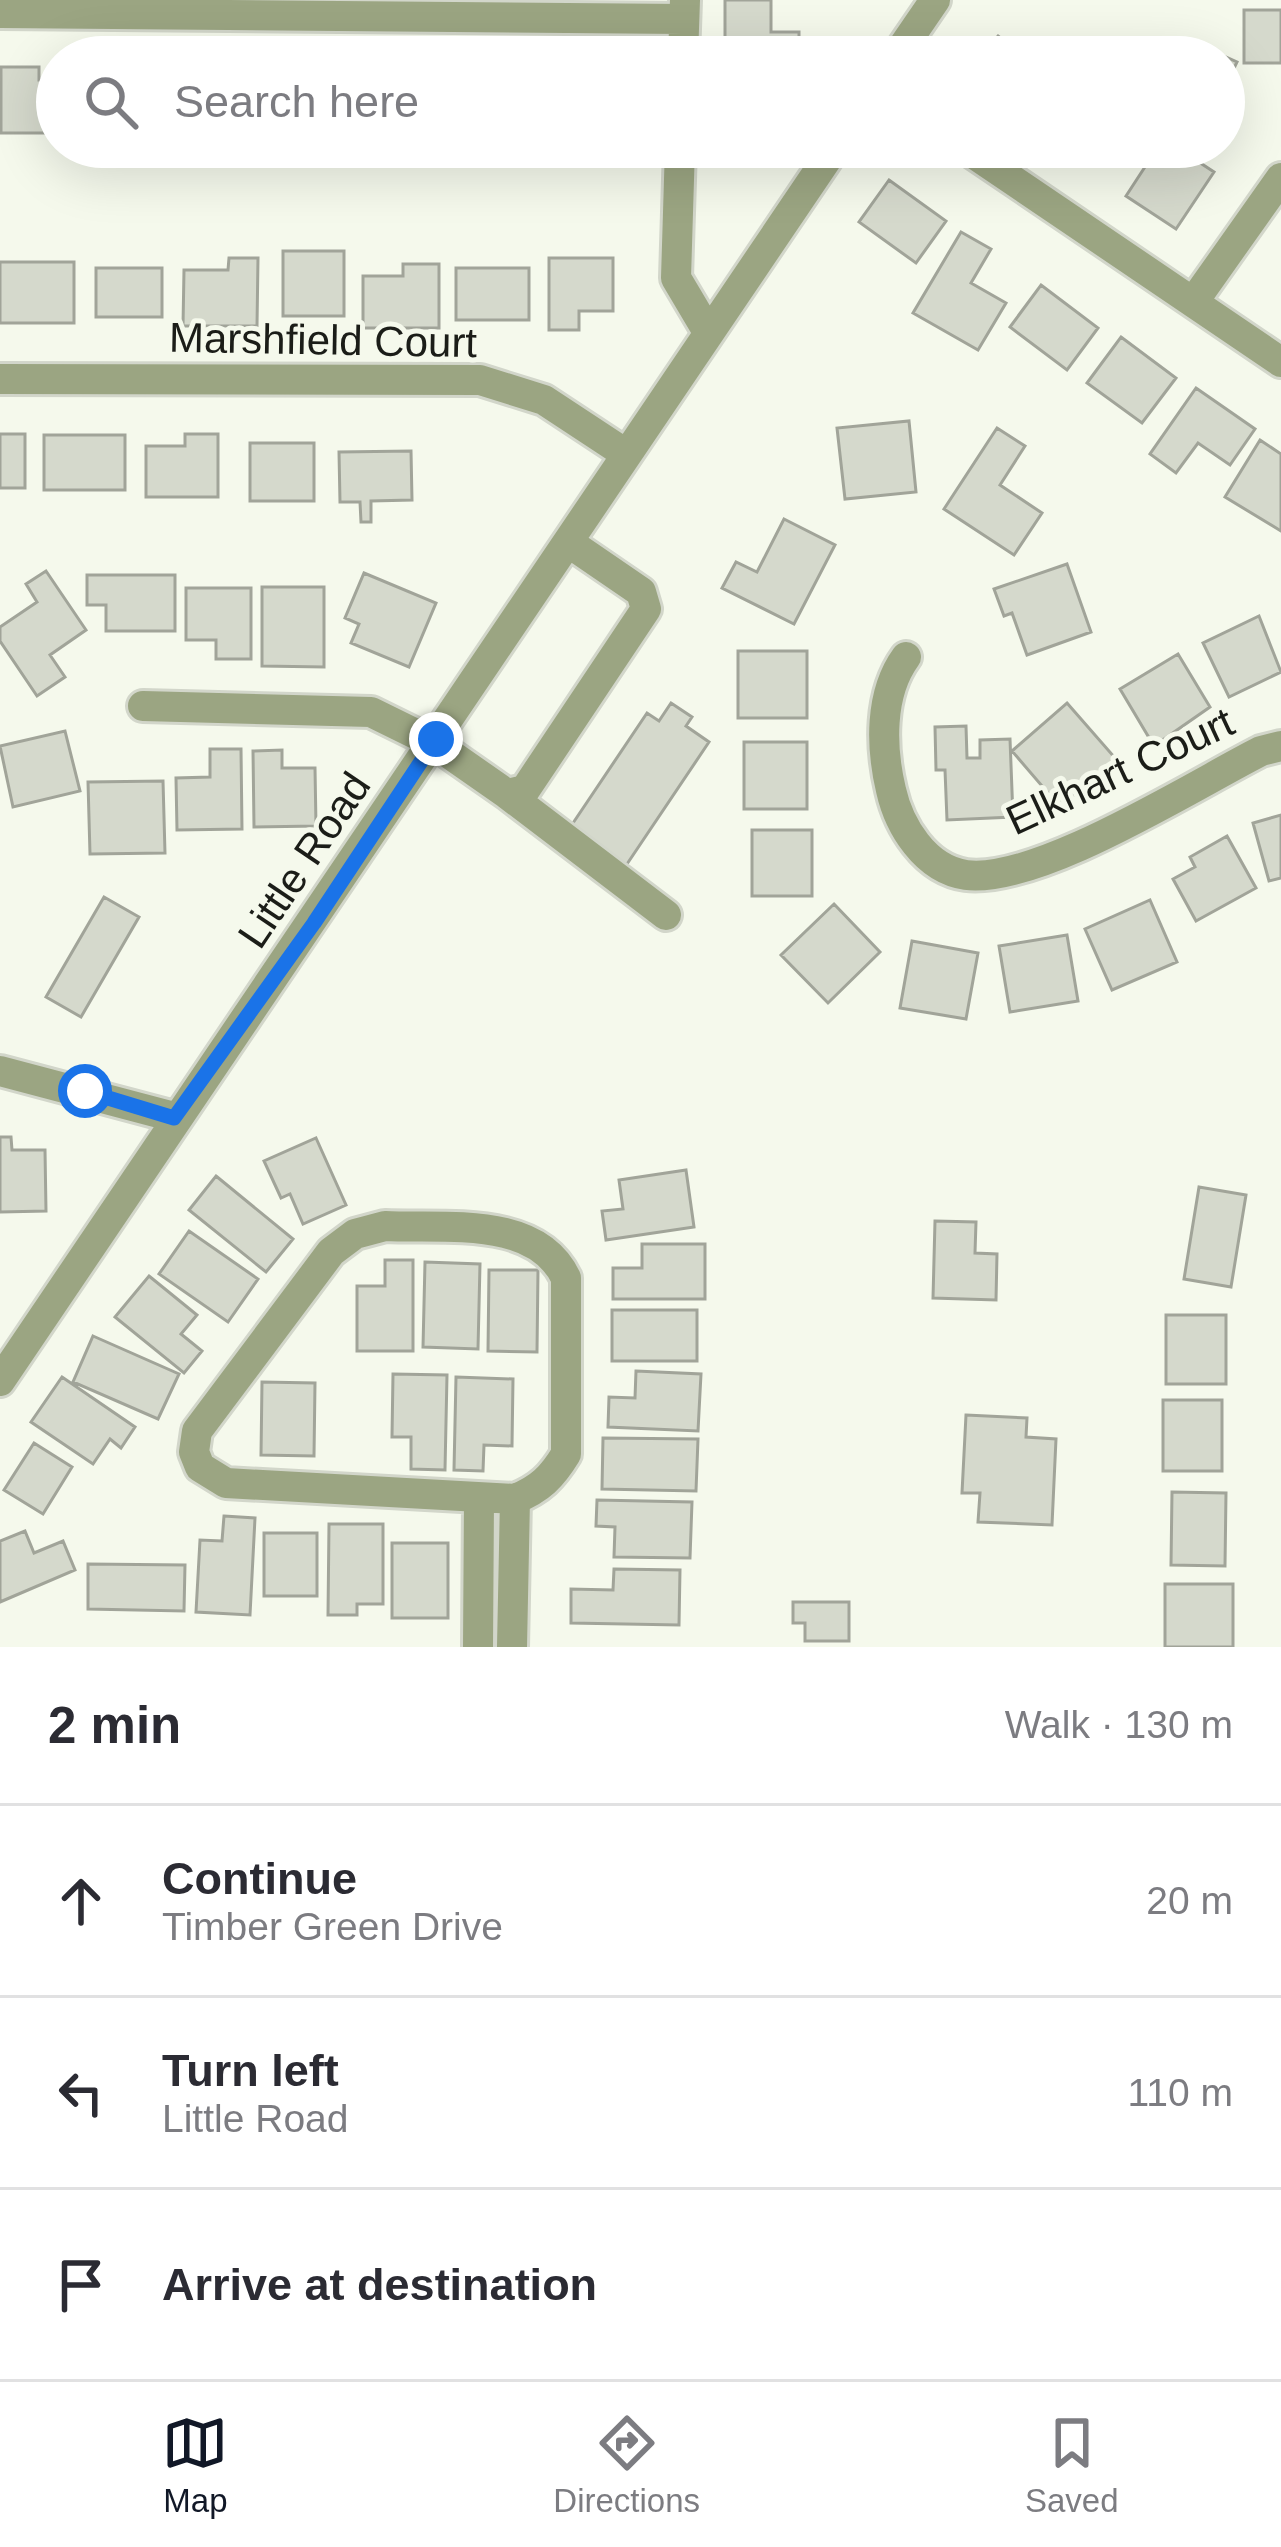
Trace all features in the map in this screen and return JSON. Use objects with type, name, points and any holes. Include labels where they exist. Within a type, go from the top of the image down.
[{"type":"street","points":[[910,36],[935,0]]},
{"type":"street","points":[[0,13],[684,9]]},
{"type":"street","points":[[679,168],[676,278],[709,332]]},
{"type":"street","name":"Little Road","points":[[0,1381],[821,168]]},
{"type":"street","points":[[995,168],[1281,362]]},
{"type":"street","points":[[1194,302],[1281,178]]},
{"type":"street","name":"Marshfield Court","points":[[0,379],[480,380],[544,400],[626,454]]},
{"type":"street","points":[[507,794],[525,790],[646,609],[640,592],[568,542]]},
{"type":"street","name":"Elkhart Court","points":[[906,656],[886,706],[884,740],[897,816],[925,855],[959,874],[983,876],[1046,861],[1261,751],[1281,746]]},
{"type":"street","points":[[143,706],[370,712],[434,743],[666,915]]},
{"type":"street","points":[[0,1071],[174,1118]]},
{"type":"street","points":[[385,1226],[518,1234],[543,1244],[566,1277],[566,1454],[536,1491],[515,1498],[479,1498],[226,1484],[200,1467],[194,1452],[197,1432],[331,1252],[355,1234],[385,1226]]},
{"type":"street","points":[[478,1647],[479,1498]]},
{"type":"street","points":[[512,1647],[515,1498]]},
{"type":"building","points":[[725,0],[771,0],[771,32],[799,32],[799,36],[725,36]]},
{"type":"building","points":[[1244,10],[1281,10],[1281,63],[1245,63]]},
{"type":"building","points":[[1,67],[36,67],[36,133],[1,133]]},
{"type":"building","points":[[1144,168],[1208,168],[1214,172],[1176,229],[1126,196]]},
{"type":"building","points":[[889,180],[946,221],[916,263],[859,222]]},
{"type":"building","points":[[961,232],[991,249],[971,283],[1006,303],[978,350],[913,313]]},
{"type":"building","points":[[283,251],[344,251],[344,316],[283,316]]},
{"type":"building","points":[[229,258],[258,258],[257,326],[183,326],[184,270],[228,270]]},
{"type":"building","points":[[549,258],[613,258],[613,311],[579,311],[579,330],[549,330]]},
{"type":"building","points":[[0,262],[74,262],[74,323],[0,323]]},
{"type":"building","points":[[403,264],[439,264],[439,328],[363,328],[363,276],[403,276]]},
{"type":"building","points":[[96,268],[162,268],[162,317],[96,317]]},
{"type":"building","points":[[456,268],[529,268],[529,320],[456,320]]},
{"type":"building","points":[[1041,285],[1098,328],[1067,370],[1010,327]]},
{"type":"building","points":[[1121,337],[1176,378],[1142,423],[1087,383]]},
{"type":"building","points":[[1196,388],[1255,429],[1230,465],[1198,443],[1176,473],[1150,454]]},
{"type":"building","points":[[909,421],[916,492],[845,499],[837,428]]},
{"type":"building","points":[[997,428],[1025,446],[1000,485],[1042,513],[1014,555],[944,509]]},
{"type":"building","points":[[0,434],[25,434],[25,488],[0,488]]},
{"type":"building","points":[[185,434],[218,434],[218,497],[146,497],[146,446],[185,446]]},
{"type":"building","points":[[44,435],[125,435],[125,490],[44,490]]},
{"type":"building","points":[[1260,440],[1281,454],[1281,531],[1225,497]]},
{"type":"building","points":[[250,443],[314,443],[314,501],[250,501]]},
{"type":"building","points":[[411,451],[412,500],[371,501],[371,522],[361,522],[360,502],[340,502],[339,452]]},
{"type":"building","points":[[784,519],[835,545],[794,624],[722,588],[736,562],[757,572]]},
{"type":"building","points":[[1067,564],[1091,632],[1027,655],[1012,613],[1004,616],[994,589]]},
{"type":"building","points":[[46,571],[86,630],[50,655],[65,677],[37,696],[0,641],[0,627],[37,602],[26,584]]},
{"type":"building","points":[[364,573],[436,603],[409,667],[351,643],[359,624],[345,618]]},
{"type":"building","points":[[87,575],[175,575],[175,631],[106,631],[106,605],[87,605]]},
{"type":"building","points":[[262,587],[324,587],[324,667],[262,666]]},
{"type":"building","points":[[186,588],[251,588],[251,659],[216,659],[216,640],[186,640]]},
{"type":"building","points":[[1259,616],[1281,672],[1229,697],[1203,643]]},
{"type":"building","points":[[738,651],[807,651],[807,718],[738,718]]},
{"type":"building","points":[[1178,654],[1210,707],[1154,746],[1120,689]]},
{"type":"building","points":[[671,703],[692,717],[686,726],[709,742],[625,867],[569,829],[647,713],[659,721]]},
{"type":"building","points":[[1067,703],[1116,759],[1060,807],[1012,751]]},
{"type":"building","points":[[966,726],[967,758],[980,758],[980,740],[1010,739],[1013,817],[947,820],[945,770],[936,770],[935,727]]},
{"type":"building","points":[[65,731],[80,791],[13,807],[0,746]]},
{"type":"building","points":[[744,742],[807,742],[807,809],[744,809]]},
{"type":"building","points":[[210,749],[241,749],[242,829],[177,830],[176,778],[210,777]]},
{"type":"building","points":[[282,750],[282,768],[315,768],[316,826],[254,827],[253,751]]},
{"type":"building","points":[[163,781],[165,853],[90,854],[88,782]]},
{"type":"building","points":[[1281,815],[1281,878],[1269,881],[1253,823]]},
{"type":"building","points":[[752,830],[812,830],[812,896],[752,896]]},
{"type":"building","points":[[1227,836],[1256,888],[1196,921],[1173,879],[1195,867],[1190,857]]},
{"type":"building","points":[[104,897],[139,917],[81,1017],[46,997]]},
{"type":"building","points":[[1150,900],[1177,962],[1112,990],[1085,929]]},
{"type":"building","points":[[834,904],[880,952],[828,1003],[781,955]]},
{"type":"building","points":[[1067,935],[1078,1001],[1010,1012],[999,946]]},
{"type":"building","points":[[912,941],[978,953],[966,1019],[900,1008]]},
{"type":"building","points":[[0,1137],[11,1137],[12,1150],[45,1150],[46,1211],[0,1212]]},
{"type":"building","points":[[316,1138],[346,1205],[303,1224],[290,1194],[281,1198],[264,1161]]},
{"type":"building","points":[[686,1170],[694,1227],[606,1240],[602,1211],[623,1209],[619,1180]]},
{"type":"building","points":[[216,1176],[293,1239],[266,1272],[189,1210]]},
{"type":"building","points":[[1199,1187],[1246,1195],[1231,1287],[1184,1279]]},
{"type":"building","points":[[935,1221],[976,1222],[975,1253],[997,1254],[996,1300],[933,1298]]},
{"type":"building","points":[[189,1231],[258,1279],[228,1322],[159,1274]]},
{"type":"building","points":[[642,1244],[705,1244],[705,1299],[613,1299],[613,1268],[642,1268]]},
{"type":"building","points":[[385,1260],[413,1260],[413,1351],[357,1351],[357,1286],[385,1286]]},
{"type":"building","points":[[425,1262],[480,1264],[478,1349],[423,1347]]},
{"type":"building","points":[[489,1270],[538,1270],[537,1352],[488,1351]]},
{"type":"building","points":[[149,1276],[197,1315],[181,1334],[202,1351],[184,1373],[115,1317]]},
{"type":"building","points":[[612,1310],[697,1310],[697,1361],[612,1361]]},
{"type":"building","points":[[1166,1315],[1226,1315],[1226,1384],[1166,1384]]},
{"type":"building","points":[[93,1336],[179,1374],[158,1419],[73,1382]]},
{"type":"building","points":[[636,1371],[701,1374],[698,1431],[608,1427],[609,1397],[635,1398]]},
{"type":"building","points":[[393,1374],[447,1375],[445,1470],[411,1469],[411,1437],[392,1437]]},
{"type":"building","points":[[62,1377],[135,1427],[121,1448],[110,1439],[93,1464],[31,1422]]},
{"type":"building","points":[[456,1377],[513,1379],[512,1446],[484,1445],[483,1471],[454,1470]]},
{"type":"building","points":[[262,1382],[315,1383],[314,1456],[261,1455]]},
{"type":"building","points":[[1163,1400],[1222,1400],[1222,1471],[1163,1471]]},
{"type":"building","points":[[966,1415],[1027,1418],[1026,1437],[1056,1439],[1052,1525],[978,1522],[980,1493],[962,1493]]},
{"type":"building","points":[[603,1438],[698,1439],[696,1491],[602,1489]]},
{"type":"building","points":[[34,1443],[72,1467],[43,1514],[4,1490]]},
{"type":"building","points":[[1172,1492],[1226,1493],[1225,1566],[1171,1565]]},
{"type":"building","points":[[597,1500],[692,1502],[690,1558],[614,1557],[615,1527],[596,1526]]},
{"type":"building","points":[[224,1516],[255,1518],[250,1615],[196,1612],[200,1540],[222,1541]]},
{"type":"building","points":[[329,1524],[383,1524],[383,1604],[357,1604],[357,1615],[328,1615]]},
{"type":"building","points":[[25,1531],[34,1553],[63,1541],[75,1570],[0,1602],[0,1541]]},
{"type":"building","points":[[264,1533],[317,1533],[317,1596],[264,1596]]},
{"type":"building","points":[[392,1543],[448,1543],[448,1618],[392,1618]]},
{"type":"building","points":[[88,1564],[185,1565],[184,1611],[88,1609]]},
{"type":"building","points":[[614,1569],[680,1570],[679,1625],[571,1623],[571,1589],[613,1590]]},
{"type":"building","points":[[1165,1584],[1233,1584],[1233,1647],[1165,1647]]},
{"type":"building","points":[[793,1602],[849,1602],[849,1641],[805,1641],[805,1623],[793,1623]]},
{"type":"route","points":[[85,1091],[174,1118],[314,923],[436,739]]}]
